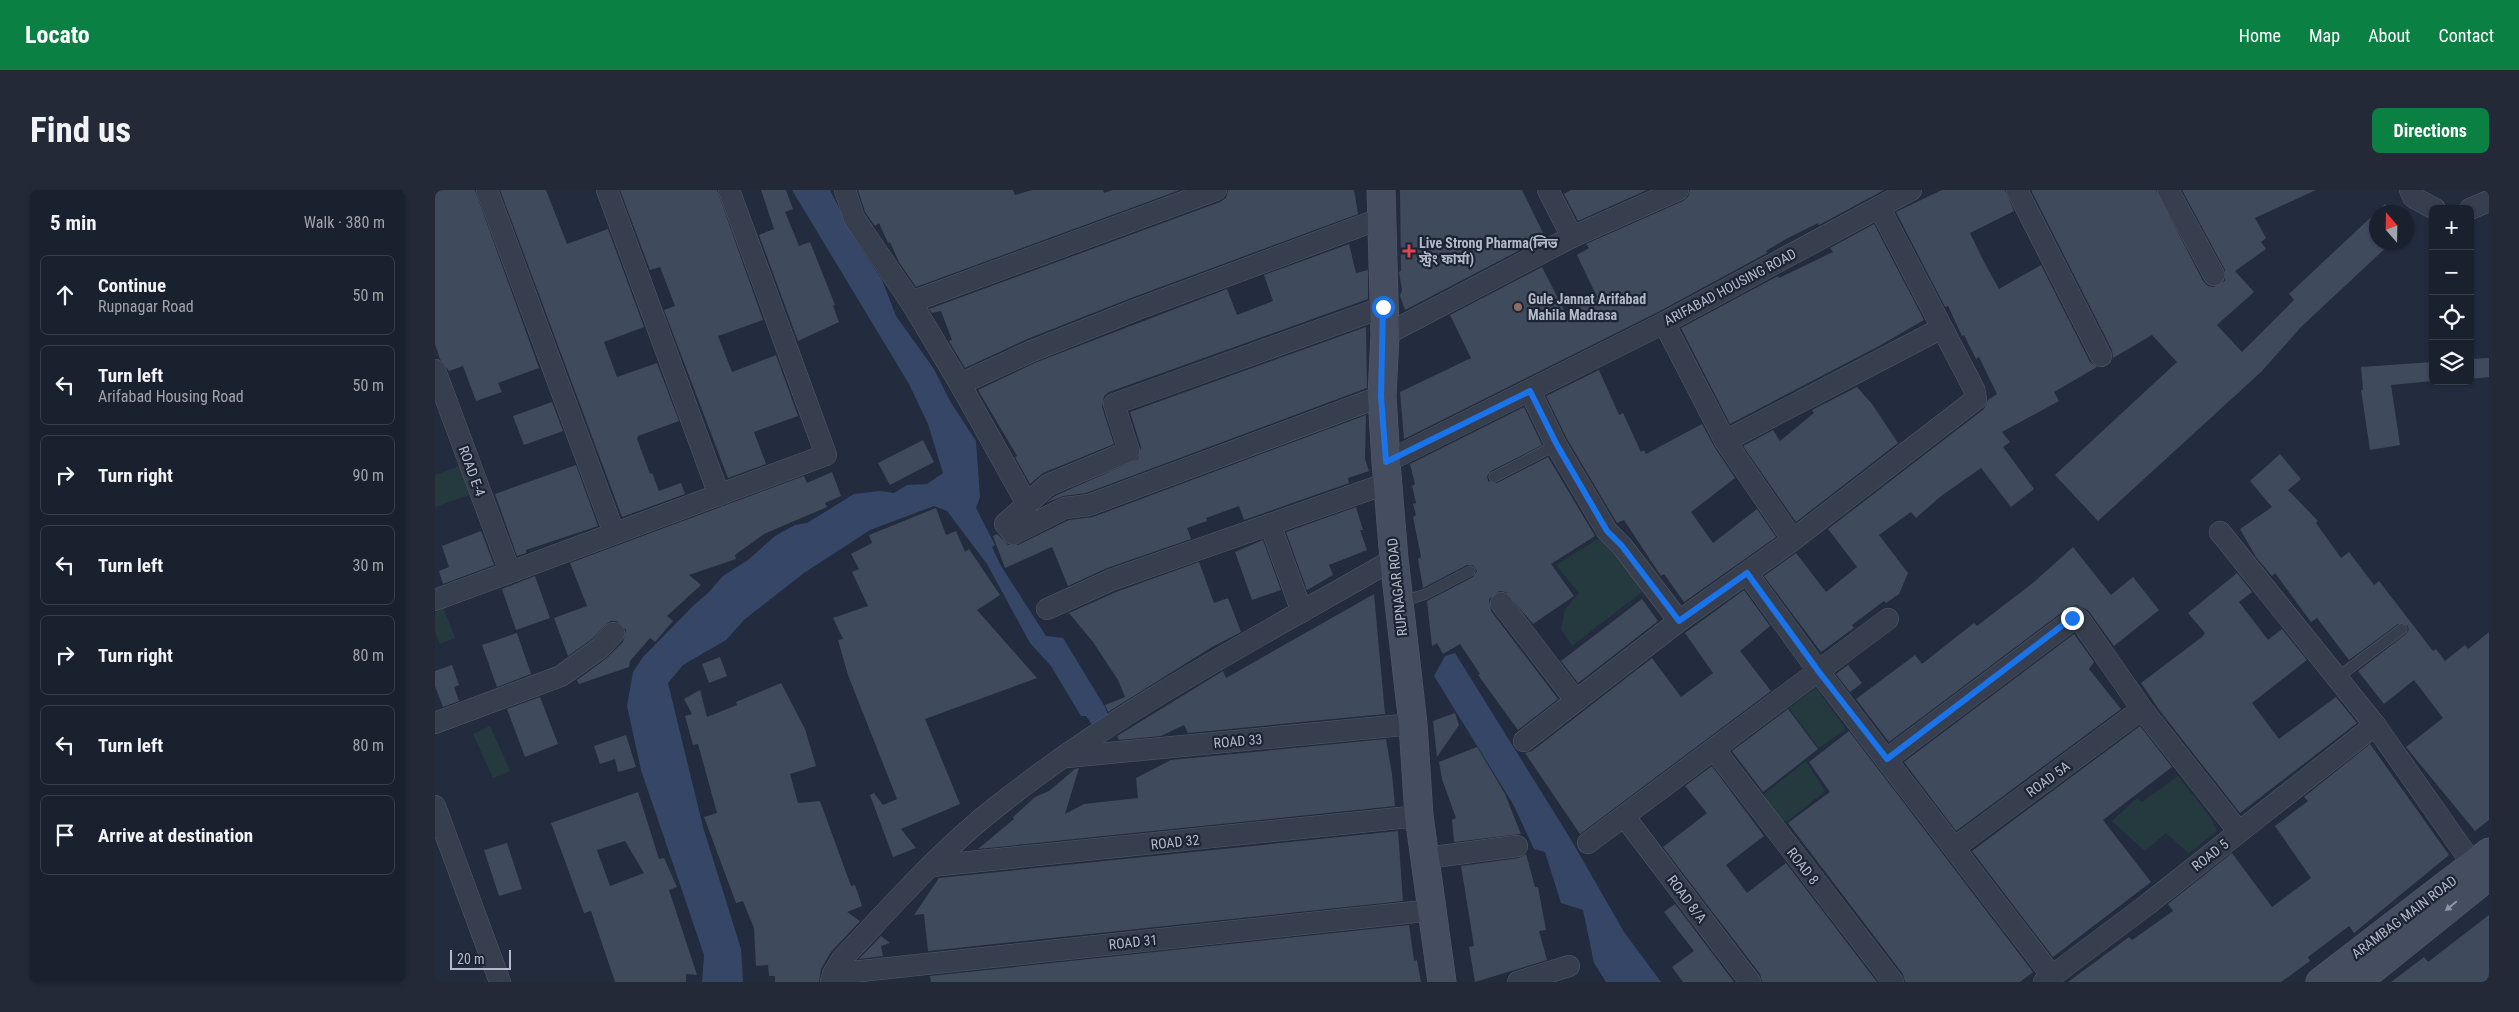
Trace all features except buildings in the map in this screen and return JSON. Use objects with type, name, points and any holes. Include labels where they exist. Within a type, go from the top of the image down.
[{"type":"street","points":[[487,190],[614,533]]},
{"type":"street","points":[[607,190],[719,494]]},
{"type":"street","points":[[435,600],[826,455],[729,190]]},
{"type":"street","points":[[845,190],[854,218],[911,302],[960,384],[1027,504]]},
{"type":"street","points":[[911,302],[1216,190]]},
{"type":"street","name":"RUPNAGAR ROAD","points":[[1381,190],[1385,335],[1381,396],[1394,559],[1413,724],[1419,816],[1442,982]]},
{"type":"street","points":[[1548,190],[1572,237]]},
{"type":"street","points":[[1385,335],[1572,237],[1678,190]]},
{"type":"street","points":[[2017,190],[2101,356]]},
{"type":"street","points":[[2168,190],[2214,274]]},
{"type":"street","points":[[2410,190],[2413,197],[2429,206]]},
{"type":"street","points":[[1524,741],[1679,621],[1793,540],[1976,399],[1974,389],[1942,328],[1894,197]]},
{"type":"street","name":"ARIFABAD HOUSING ROAD","points":[[1047,609],[1111,580],[1270,524],[1387,473],[1530,391],[1664,322],[1894,197]]},
{"type":"street","points":[[2474,207],[2489,201]]},
{"type":"street","points":[[960,384],[1032,351],[1127,313],[1382,218]]},
{"type":"street","points":[[1381,396],[1089,504],[1065,508],[1013,534],[1005,524],[1048,485],[1129,451],[1114,404],[1383,307]]},
{"type":"street","points":[[1664,322],[1725,440],[1793,540]]},
{"type":"street","points":[[1725,440],[1942,328]]},
{"type":"street","name":"ROAD E-4","points":[[435,370],[510,572]]},
{"type":"street","points":[[1530,391],[1557,445],[1607,531],[1622,546],[1679,621]]},
{"type":"street","points":[[1270,524],[1302,612]]},
{"type":"street","points":[[2220,532],[2338,677],[2485,872]]},
{"type":"street","points":[[832,978],[842,959],[931,866],[995,808],[1133,711],[1394,559]]},
{"type":"street","points":[[1747,573],[1819,672],[1954,848],[2048,979]]},
{"type":"street","points":[[1501,603],[1576,701]]},
{"type":"street","points":[[1887,759],[2072,618],[2080,620],[2142,709],[2239,832]]},
{"type":"street","points":[[1588,843],[1888,619]]},
{"type":"street","points":[[435,723],[561,676],[600,648],[614,633]]},
{"type":"street","name":"ROAD 5A","points":[[1954,848],[2142,709]]},
{"type":"street","name":"ROAD 33","points":[[1064,758],[1413,724]]},
{"type":"street","name":"ROAD 5","points":[[2048,979],[2375,725]]},
{"type":"street","name":"ROAD 8","points":[[1714,749],[1893,982]]},
{"type":"street","points":[[435,806],[500,982]]},
{"type":"street","name":"ROAD 32","points":[[931,866],[1419,816]]},
{"type":"street","name":"ROAD 8/A","points":[[1624,816],[1750,982]]},
{"type":"street","points":[[1426,858],[1517,846]]},
{"type":"street","name":"ARAMBAG MAIN ROAD","points":[[2320,982],[2485,872]]},
{"type":"street","name":"ARAMBAG MAIN ROAD","points":[[2357,982],[2485,872]]},
{"type":"street","name":"ROAD 31","points":[[832,978],[1433,910]]},
{"type":"street","points":[[1518,982],[1569,966]]},
{"type":"lane","points":[[1495,477],[1557,445]]},
{"type":"lane","points":[[1399,602],[1426,594],[1470,571]]},
{"type":"lane","points":[[2338,677],[2402,629]]},
{"type":"green space","points":[[460,466],[469,495],[435,507],[435,475]]},
{"type":"green space","points":[[1603,536],[1643,591],[1572,646],[1561,629],[1565,610],[1579,593],[1556,565]]},
{"type":"green space","points":[[444,609],[455,638],[440,644],[435,631],[435,612]]},
{"type":"green space","points":[[1816,688],[1846,729],[1819,748],[1789,708]]},
{"type":"green space","points":[[490,726],[510,771],[493,778],[473,734]]},
{"type":"green space","points":[[1806,761],[1825,791],[1789,820],[1782,822],[1771,808],[1764,794]]},
{"type":"green space","points":[[2178,776],[2210,817],[2217,831],[2189,853],[2166,833],[2145,851],[2112,821],[2137,798],[2142,802]]},
{"type":"water","points":[[792,190],[830,190],[853,236],[882,280],[896,316],[934,369],[950,401],[976,441],[980,497],[976,508],[995,545],[992,547],[1001,566],[1046,636],[1063,638],[1105,707],[1110,720],[1096,730],[1086,716],[1081,716],[1051,666],[1030,643],[987,564],[947,511],[934,506],[870,530],[804,573],[745,619],[726,640],[683,665],[668,683],[703,827],[741,949],[743,982],[702,982],[704,955],[641,770],[627,706],[633,672],[643,657],[723,576],[748,560],[775,536],[795,525],[807,523],[854,494],[880,491],[894,493],[907,485],[927,484],[943,473],[928,424],[909,384]]},
{"type":"water","points":[[1455,653],[1570,838],[1624,932],[1661,982],[1606,982],[1594,963],[1583,910],[1561,903],[1545,852],[1534,849],[1513,804],[1434,676],[1445,656]]},
{"type":"place","name":"Live Strong Pharma(লিভ স্ট্রং ফার্মা)","points":[[1409,251]]},
{"type":"place","name":"Gule Jannat Arifabad Mahila Madrasa","points":[[1518,307]]},
{"type":"route","points":[[1383,307],[1385,335],[1381,396],[1386,462],[1530,391],[1557,445],[1607,531],[1622,546],[1679,621],[1747,573],[1819,672],[1887,759],[2072,618]]}]
